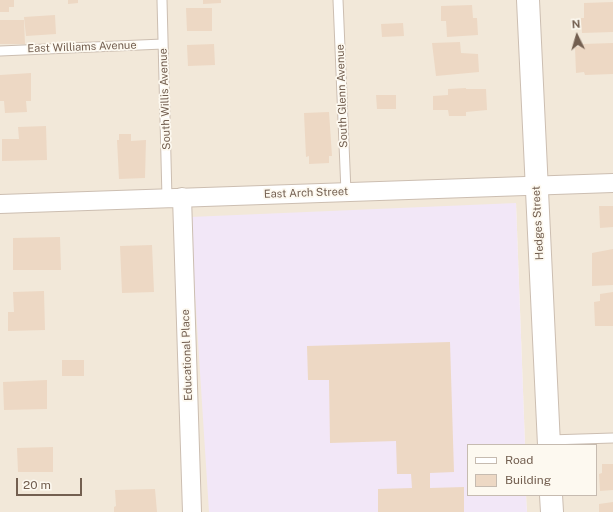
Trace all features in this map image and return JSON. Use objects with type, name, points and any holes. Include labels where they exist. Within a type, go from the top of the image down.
[{"type":"street","name":"Hedges Street","points":[[528,0],[549,442]]},
{"type":"street","name":"East Arch Street","points":[[0,204],[613,183]]},
{"type":"street","name":"Educational Place","points":[[174,198],[192,512]]},
{"type":"street","points":[[551,496],[552,512]]},
{"type":"lane","name":"South Willis Avenue","points":[[162,0],[163,44],[174,198]]},
{"type":"lane","name":"South Glenn Avenue","points":[[338,0],[346,192]]},
{"type":"lane","name":"East Williams Avenue","points":[[0,50],[163,44]]},
{"type":"lane","points":[[549,442],[613,438]]},
{"type":"shaded area","points":[[0,0],[613,0],[613,512],[527,512],[526,496],[597,496],[597,444],[525,444],[516,203],[209,502],[209,512],[0,512]]},
{"type":"shaded area","points":[[516,203],[525,444],[467,444],[467,496],[526,496],[527,512],[209,512],[190,217]]},
{"type":"building","points":[[0,0],[14,0],[14,7],[9,7],[9,12],[0,12]]},
{"type":"building","points":[[68,0],[78,0],[78,3],[68,4]]},
{"type":"building","points":[[203,0],[221,0],[221,3],[203,4]]},
{"type":"building","points":[[613,2],[613,32],[582,33],[581,18],[584,18],[584,3]]},
{"type":"building","points":[[472,5],[473,18],[477,18],[478,35],[447,37],[446,21],[441,21],[441,6]]},
{"type":"building","points":[[186,8],[212,8],[212,31],[187,31]]},
{"type":"building","points":[[55,15],[56,34],[26,36],[24,17]]},
{"type":"building","points":[[0,20],[24,20],[25,44],[0,44]]},
{"type":"building","points":[[403,23],[404,36],[382,37],[381,24]]},
{"type":"building","points":[[460,42],[461,53],[478,54],[479,72],[436,76],[432,43]]},
{"type":"building","points":[[613,43],[613,74],[585,75],[584,72],[576,73],[575,47],[583,46],[583,44]]},
{"type":"building","points":[[214,44],[215,65],[188,66],[187,45]]},
{"type":"building","points":[[31,73],[31,101],[26,101],[27,112],[5,113],[4,101],[0,101],[0,75]]},
{"type":"building","points":[[448,89],[486,89],[487,110],[466,112],[466,116],[449,116],[448,110],[433,110],[433,96],[448,95]]},
{"type":"building","points":[[376,95],[396,95],[396,109],[377,109]]},
{"type":"building","points":[[329,112],[332,156],[329,156],[329,163],[309,164],[309,156],[306,157],[304,113]]},
{"type":"building","points":[[46,126],[47,160],[2,161],[2,139],[19,139],[18,127]]},
{"type":"building","points":[[119,134],[131,134],[131,141],[146,140],[145,178],[119,179],[117,140],[119,140]]},
{"type":"building","points":[[599,206],[613,206],[613,227],[600,228]]},
{"type":"building","points":[[60,237],[61,270],[13,270],[13,238]]},
{"type":"building","points":[[152,245],[154,292],[122,293],[120,246]]},
{"type":"building","points":[[613,249],[613,285],[592,286],[592,253]]},
{"type":"building","points":[[44,291],[45,330],[8,331],[8,312],[14,312],[13,292]]},
{"type":"building","points":[[613,292],[613,326],[595,326],[594,302],[600,301],[600,294]]},
{"type":"building","points":[[450,342],[454,472],[430,473],[430,488],[464,487],[464,512],[378,512],[378,489],[412,488],[411,474],[397,474],[396,441],[330,443],[329,380],[308,380],[307,346]]},
{"type":"building","points":[[62,360],[84,360],[84,376],[62,376]]},
{"type":"building","points":[[47,380],[47,409],[4,410],[3,382]]},
{"type":"building","points":[[53,447],[53,472],[18,472],[17,448]]},
{"type":"building","points":[[602,464],[613,464],[613,490],[600,491],[599,474],[602,473]]},
{"type":"building","points":[[155,489],[157,512],[114,512],[114,507],[116,506],[115,490]]},
{"type":"building","points":[[613,502],[613,512],[599,512],[599,504]]}]
